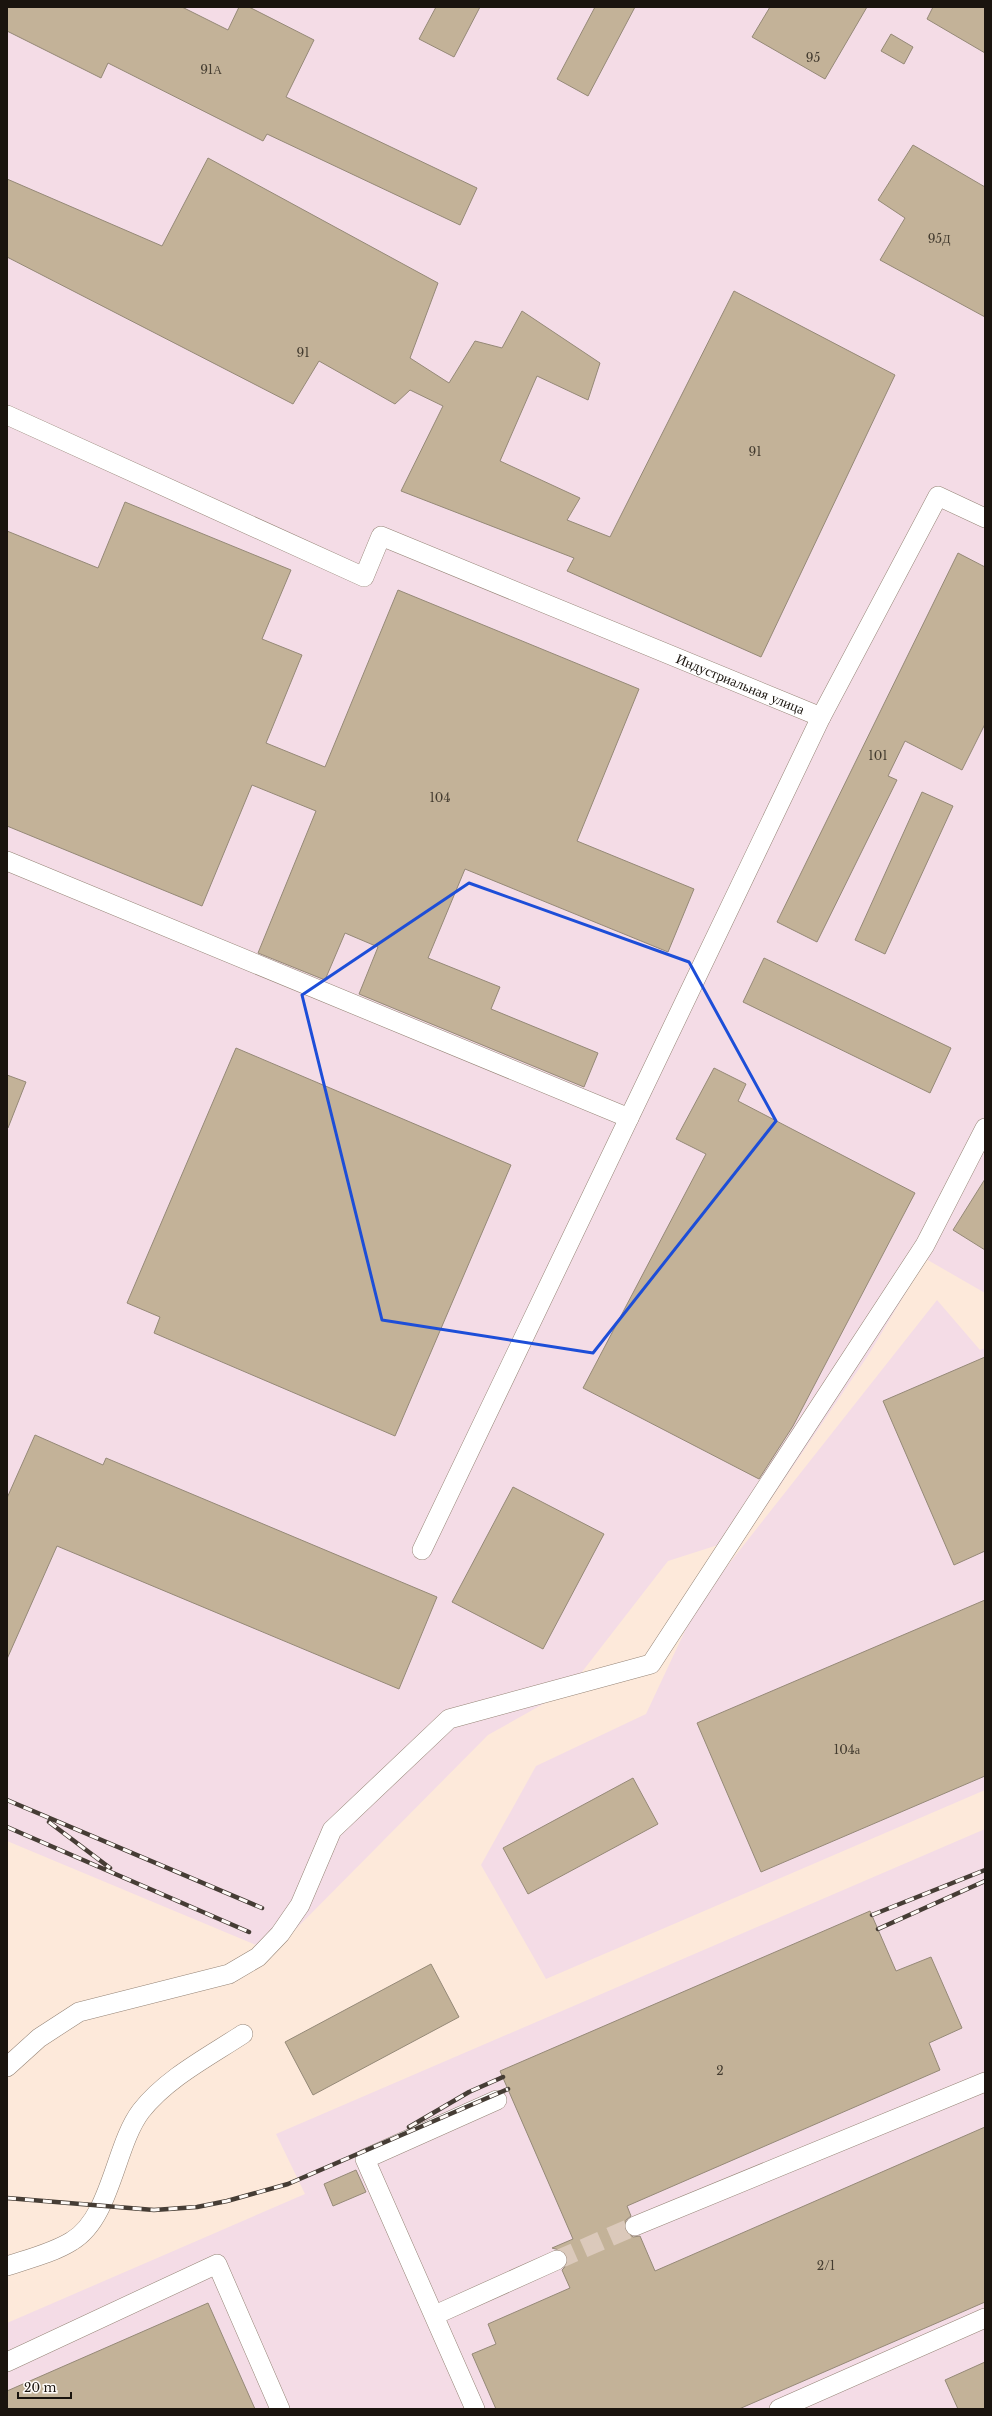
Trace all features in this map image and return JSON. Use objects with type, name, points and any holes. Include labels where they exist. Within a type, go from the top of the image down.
[{"type":"street","name":"Индустриальная улица","points":[[7,415],[364,577],[381,536],[821,717],[938,496],[985,518]]},
{"type":"street","points":[[422,1550],[821,717]]},
{"type":"street","points":[[7,861],[629,1118]]},
{"type":"street","points":[[7,2067],[39,2038],[79,2012],[229,1974],[258,1957],[280,1934],[300,1905],[332,1830],[448,1719],[651,1664],[925,1245],[985,1128]]},
{"type":"street","points":[[7,2266],[73,2241],[85,2230],[102,2205],[121,2154],[140,2112],[164,2087],[242,2034]]},
{"type":"street","points":[[635,2226],[985,2082]]},
{"type":"street","points":[[474,2409],[435,2316],[364,2159],[497,2100]]},
{"type":"street","points":[[435,2316],[557,2260]]},
{"type":"street","points":[[7,2362],[217,2264],[280,2409]]},
{"type":"street","points":[[779,2409],[985,2318]]},
{"type":"highlighted area","points":[[469,883],[689,962],[776,1121],[593,1353],[382,1320],[302,995]]},
{"type":"shaded area","points":[[7,7],[985,7],[985,1293],[926,1259],[869,1354],[746,1536],[668,1561],[568,1690],[488,1735],[273,1952],[7,1841]]},
{"type":"shaded area","points":[[937,1300],[980,1350],[985,1348],[985,1790],[546,1979],[481,1865],[536,1766],[646,1714],[698,1603]]},
{"type":"shaded area","points":[[985,1829],[985,2409],[7,2409],[7,2323],[305,2194],[276,2134]]},
{"type":"building","points":[[7,7],[182,7],[228,30],[239,7],[249,7],[314,40],[286,97],[477,188],[460,225],[267,134],[263,141],[108,63],[101,78],[7,31]]},
{"type":"building","points":[[436,7],[480,7],[454,57],[419,39]]},
{"type":"building","points":[[595,7],[635,7],[588,96],[557,79]]},
{"type":"building","points":[[770,7],[867,7],[825,79],[752,37]]},
{"type":"building","points":[[933,7],[985,7],[985,53],[927,19]]},
{"type":"building","points":[[891,34],[913,47],[904,64],[881,51]]},
{"type":"building","points":[[913,145],[985,187],[985,317],[880,260],[905,218],[878,200]]},
{"type":"building","points":[[208,158],[438,283],[410,358],[449,383],[475,341],[502,348],[522,311],[600,363],[588,400],[537,376],[500,461],[580,498],[567,520],[610,537],[734,291],[895,375],[761,657],[567,571],[574,558],[401,491],[443,406],[410,390],[395,404],[319,361],[293,404],[7,257],[7,179],[162,246]]},
{"type":"building","points":[[125,502],[291,570],[262,639],[302,655],[266,743],[325,767],[398,590],[639,689],[577,841],[694,889],[668,952],[465,869],[428,958],[500,987],[491,1009],[598,1053],[584,1087],[359,994],[378,947],[345,933],[325,980],[258,953],[316,811],[252,785],[202,906],[7,826],[7,531],[98,568]]},
{"type":"building","points":[[958,553],[985,567],[985,724],[962,770],[905,741],[888,776],[897,780],[817,942],[777,922]]},
{"type":"building","points":[[922,792],[953,806],[885,954],[855,940]]},
{"type":"building","points":[[764,958],[951,1048],[930,1093],[743,1002]]},
{"type":"building","points":[[236,1048],[511,1165],[395,1436],[154,1333],[160,1317],[127,1303]]},
{"type":"building","points":[[714,1068],[746,1084],[738,1101],[915,1193],[793,1426],[759,1479],[583,1388],[706,1154],[676,1139]]},
{"type":"building","points":[[7,1075],[26,1082],[8,1128],[7,1127]]},
{"type":"building","points":[[985,1179],[985,1250],[953,1230]]},
{"type":"building","points":[[985,1357],[985,1551],[954,1565],[883,1401]]},
{"type":"building","points":[[35,1435],[103,1465],[106,1458],[437,1597],[399,1689],[57,1546],[7,1659],[7,1498]]},
{"type":"building","points":[[513,1487],[604,1534],[543,1649],[452,1602]]},
{"type":"building","points":[[985,1600],[985,1776],[761,1872],[697,1723]]},
{"type":"building","points":[[633,1778],[658,1824],[528,1894],[503,1848]]},
{"type":"building","points":[[870,1911],[896,1971],[931,1957],[962,2028],[929,2043],[940,2070],[627,2206],[631,2216],[626,2220],[625,2230],[633,2237],[640,2236],[655,2271],[985,2127],[985,2302],[739,2409],[496,2409],[472,2354],[496,2344],[488,2324],[570,2288],[562,2270],[566,2266],[567,2256],[563,2251],[552,2248],[573,2239],[500,2071]]},
{"type":"building","points":[[431,1964],[459,2017],[313,2095],[285,2042]]},
{"type":"building","points":[[356,2170],[366,2192],[333,2206],[324,2184]]},
{"type":"building","points":[[208,2303],[255,2409],[7,2409],[7,2391]]},
{"type":"building","points":[[985,2362],[985,2409],[958,2409],[945,2380]]},
{"type":"tunnel","points":[[557,2260],[635,2226]]},
{"type":"railway","points":[[7,1800],[262,1908]]},
{"type":"railway","points":[[49,1822],[110,1868]]},
{"type":"railway","points":[[7,1827],[249,1932]]},
{"type":"railway","points":[[872,1915],[985,1870]]},
{"type":"railway","points":[[878,1929],[985,1881]]},
{"type":"railway","points":[[409,2127],[469,2092],[503,2077]]},
{"type":"railway","points":[[7,2198],[154,2210],[197,2207],[227,2201],[288,2184],[508,2089]]}]
